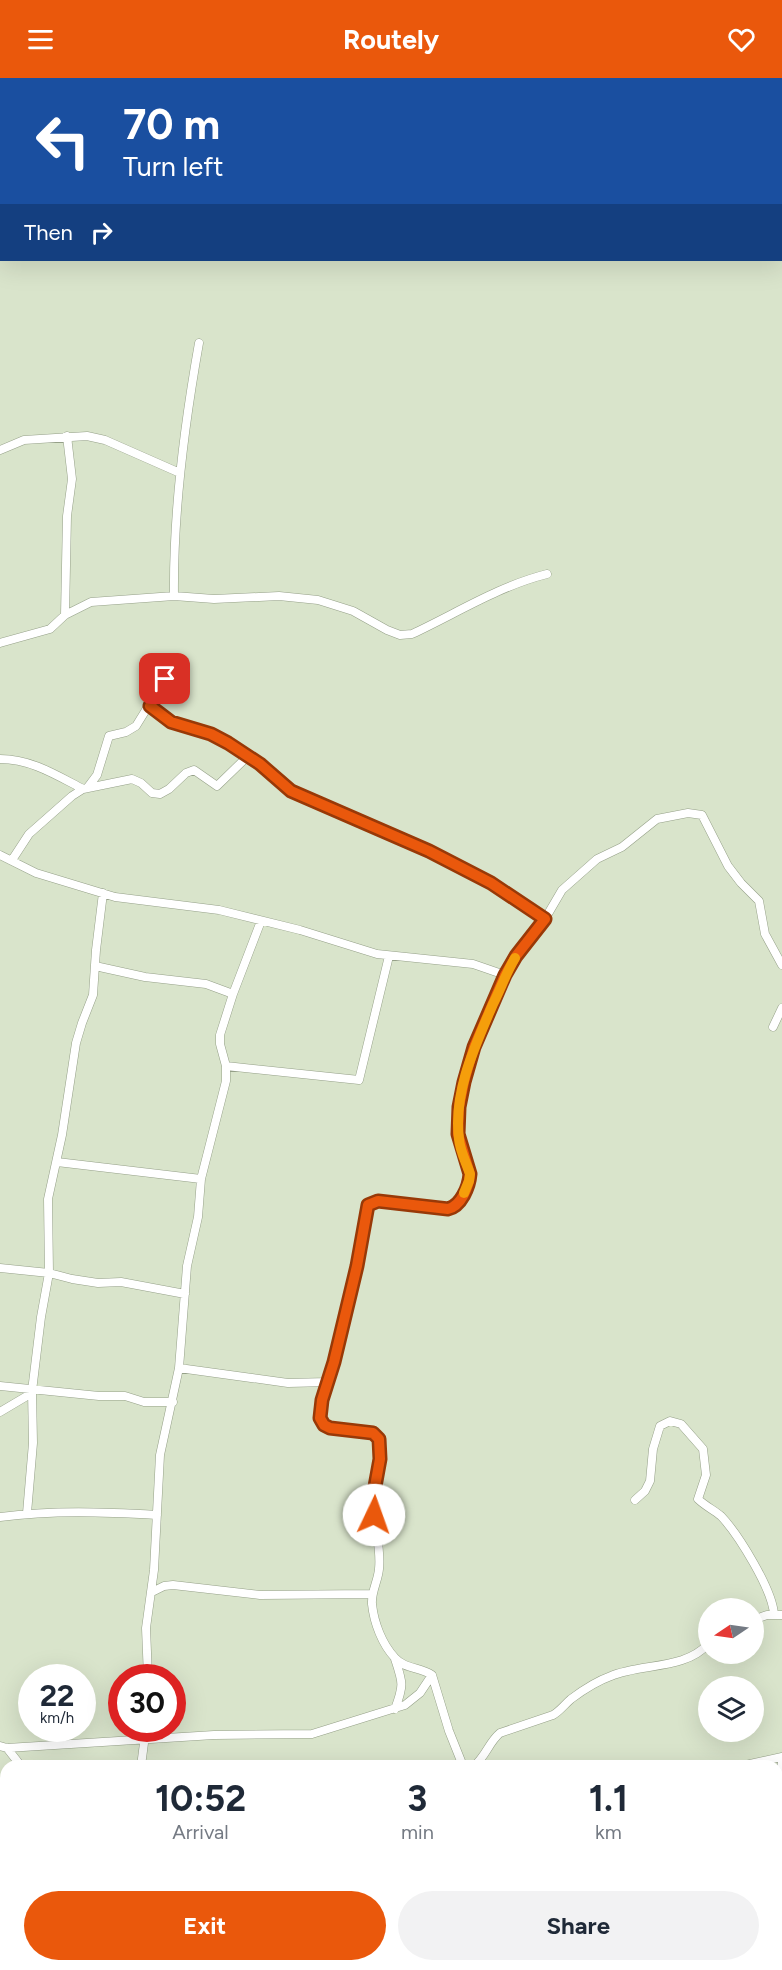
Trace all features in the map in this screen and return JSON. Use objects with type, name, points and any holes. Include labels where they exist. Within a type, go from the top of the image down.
[{"type":"street","points":[[174,596],[175,527],[180,473],[186,418],[199,343]]},
{"type":"street","points":[[65,615],[67,516],[72,479],[67,436]]},
{"type":"street","points":[[0,450],[20,441],[87,436],[105,440],[180,473]]},
{"type":"street","points":[[0,643],[50,629],[65,615],[91,602],[174,596],[214,599],[279,596],[318,600],[353,611],[400,635],[412,634],[525,579],[547,574]]},
{"type":"street","points":[[12,860],[29,834],[98,775],[109,736],[130,730],[141,720],[165,679]]},
{"type":"street","points":[[150,706],[171,722],[211,734],[248,756],[291,791],[429,851],[491,883],[545,919]]},
{"type":"street","points":[[0,759],[33,764],[85,788],[132,779],[141,783],[152,793],[160,794],[186,773],[194,770],[217,786],[248,756]]},
{"type":"street","points":[[395,1709],[402,1684],[394,1658],[377,1627],[372,1601],[379,1569],[373,1501],[380,1459],[379,1439],[373,1433],[330,1428],[324,1425],[320,1418],[357,1266],[368,1205],[378,1201],[453,1208],[458,1204],[467,1187],[470,1174],[458,1134],[459,1107],[464,1082],[474,1047],[505,975],[516,956],[545,919],[562,890],[597,859],[622,847],[657,819],[696,813],[702,815],[728,866],[759,901],[765,933],[782,965]]},
{"type":"street","points":[[0,855],[36,873],[103,893],[140,901],[219,910],[389,956],[473,964],[505,975]]},
{"type":"street","points":[[27,1514],[33,1443],[32,1392],[49,1273],[48,1199],[57,1162],[76,1043],[93,995],[103,893]]},
{"type":"street","points":[[147,1664],[146,1628],[152,1592],[160,1455],[179,1368],[187,1266],[198,1216],[201,1179],[224,1096],[226,1066],[220,1035],[232,994],[261,921]]},
{"type":"street","points":[[226,1066],[359,1080],[389,956]]},
{"type":"street","points":[[95,966],[146,977],[200,982],[232,994]]},
{"type":"street","points":[[773,1027],[782,1008]]},
{"type":"street","points":[[57,1162],[201,1179]]},
{"type":"street","points":[[0,1268],[49,1273],[72,1280],[98,1283],[121,1282],[185,1293]]},
{"type":"street","points":[[179,1368],[288,1383],[328,1382]]},
{"type":"street","points":[[0,1386],[32,1392],[125,1396],[144,1402],[173,1402]]},
{"type":"street","points":[[0,1412],[32,1392]]},
{"type":"street","points":[[635,1500],[645,1491],[650,1481],[651,1460],[660,1426],[666,1422],[681,1424],[703,1449],[705,1475],[698,1499],[718,1514],[731,1529],[767,1587],[778,1615]]},
{"type":"street","points":[[0,1517],[96,1512],[157,1515]]},
{"type":"street","points":[[152,1592],[164,1586],[173,1585],[260,1595],[372,1593]]},
{"type":"street","points":[[482,1760],[495,1737],[500,1733],[560,1711],[573,1698],[600,1681],[628,1670],[663,1666],[698,1653]]},
{"type":"street","points":[[394,1658],[406,1666],[427,1671],[432,1675],[461,1760]]},
{"type":"street","points":[[186,1737],[312,1734],[395,1709],[414,1700],[432,1675]]},
{"type":"street","points":[[3,1747],[108,1741]]},
{"type":"street","points":[[142,1760],[144,1742]]},
{"type":"street","points":[[3,1747],[15,1760]]},
{"type":"slow traffic","points":[[464,1193],[470,1174],[458,1134],[459,1107],[464,1082],[474,1047],[505,975],[515,958]]},
{"type":"route","points":[[165,679],[150,706],[171,722],[211,734],[260,764],[291,791],[429,851],[491,883],[545,919],[516,956],[505,975],[474,1047],[464,1082],[458,1126],[459,1141],[470,1174],[467,1187],[458,1204],[448,1209],[378,1201],[368,1205],[365,1214],[357,1266],[334,1362],[322,1400],[320,1418],[324,1425],[330,1428],[373,1433],[379,1439],[380,1459],[373,1501],[374,1515]]}]
